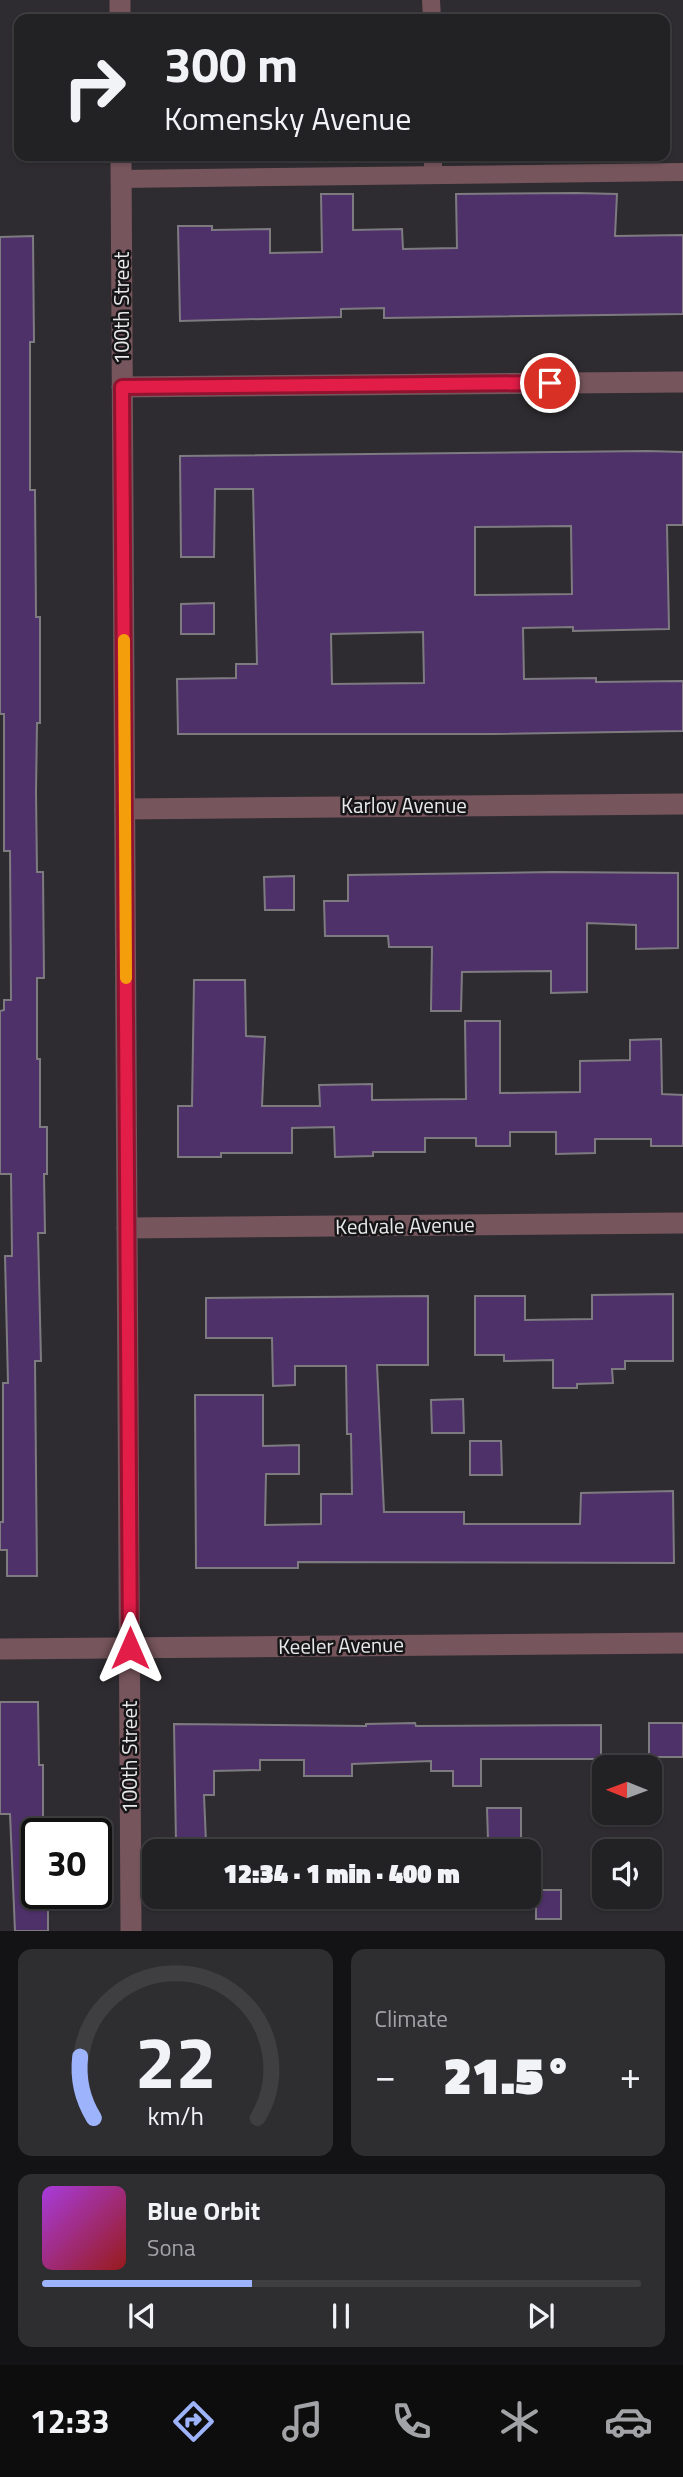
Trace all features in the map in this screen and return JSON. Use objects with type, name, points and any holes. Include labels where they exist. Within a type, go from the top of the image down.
[{"type":"street","name":"100th Street","points":[[121,161],[131,1931]]},
{"type":"street","points":[[122,387],[683,382]]},
{"type":"street","name":"Karlov Avenue","points":[[125,809],[683,804]]},
{"type":"street","name":"Kedvale Avenue","points":[[127,1228],[683,1223]]},
{"type":"street","name":"Keeler Avenue","points":[[0,1649],[683,1643]]},
{"type":"lane","points":[[433,161],[433,174]]},
{"type":"lane","points":[[121,178],[683,172]]},
{"type":"building","points":[[321,194],[353,194],[353,230],[402,229],[403,249],[457,248],[456,194],[617,194],[615,236],[683,235],[683,314],[384,318],[384,308],[341,309],[341,317],[180,321],[178,226],[212,226],[212,230],[270,229],[270,253],[322,252]]},
{"type":"building","points":[[33,236],[34,342],[30,342],[30,490],[35,490],[36,617],[40,617],[40,723],[37,723],[36,792],[37,872],[43,872],[44,978],[37,978],[37,1059],[40,1059],[40,1127],[47,1127],[47,1174],[44,1174],[45,1233],[38,1233],[41,1361],[35,1361],[37,1576],[7,1576],[7,1550],[0,1550],[0,1522],[3,1522],[3,1383],[8,1383],[5,1256],[12,1256],[11,1174],[0,1174],[0,1011],[4,1010],[4,1000],[11,1000],[10,851],[4,851],[4,714],[0,714],[0,237]]},
{"type":"building","points":[[683,452],[683,525],[667,525],[669,629],[573,631],[573,627],[523,628],[524,679],[683,681],[683,731],[178,734],[177,679],[236,678],[236,664],[257,664],[253,489],[215,489],[214,557],[181,557],[180,456]],"holes":[[[571,526],[572,594],[475,595],[475,527]],[[423,632],[424,683],[332,684],[331,634]]]},
{"type":"building","points":[[214,603],[214,634],[181,634],[181,604]]},
{"type":"building","points":[[678,873],[678,948],[636,949],[636,925],[587,923],[587,992],[551,993],[551,971],[462,972],[461,1011],[431,1011],[432,947],[389,947],[388,936],[325,936],[324,901],[348,901],[348,875]]},
{"type":"building","points":[[294,876],[294,910],[265,910],[264,877]]},
{"type":"building","points":[[194,980],[245,980],[246,1036],[265,1037],[262,1106],[320,1106],[319,1085],[372,1084],[372,1100],[466,1099],[465,1021],[500,1021],[500,1093],[580,1092],[580,1061],[630,1060],[630,1040],[661,1039],[662,1094],[683,1095],[683,1146],[651,1146],[651,1139],[595,1139],[595,1153],[556,1154],[556,1132],[510,1132],[510,1146],[476,1146],[476,1138],[425,1138],[425,1152],[373,1152],[373,1156],[335,1157],[334,1127],[292,1128],[292,1153],[221,1153],[221,1157],[178,1157],[178,1106],[192,1106]]},
{"type":"building","points":[[673,1294],[673,1361],[625,1361],[625,1369],[612,1369],[613,1383],[553,1388],[553,1360],[504,1361],[504,1355],[475,1355],[475,1296],[525,1296],[525,1320],[592,1319],[592,1295]]},
{"type":"building","points":[[428,1296],[428,1365],[377,1365],[384,1512],[464,1512],[464,1524],[580,1524],[581,1493],[673,1491],[674,1563],[298,1562],[298,1568],[196,1568],[195,1395],[263,1395],[263,1446],[299,1445],[299,1474],[266,1474],[265,1525],[321,1524],[321,1494],[352,1494],[351,1434],[347,1434],[346,1366],[295,1366],[295,1385],[273,1386],[272,1338],[206,1338],[206,1298]]},
{"type":"building","points":[[463,1399],[464,1433],[432,1433],[431,1400]]},
{"type":"building","points":[[470,1441],[501,1441],[502,1475],[470,1475]]},
{"type":"building","points":[[0,1702],[38,1702],[39,1765],[43,1765],[43,1818],[21,1818],[21,1909],[48,1909],[48,1931],[15,1931],[10,1814],[0,1814]]},
{"type":"building","points":[[649,1723],[683,1723],[683,1757],[649,1755]]},
{"type":"building","points":[[174,1724],[601,1725],[601,1755],[592,1755],[592,1759],[481,1759],[481,1786],[453,1786],[453,1771],[431,1771],[431,1761],[352,1764],[352,1776],[304,1776],[304,1760],[260,1760],[260,1770],[214,1771],[214,1795],[204,1795],[206,1839],[176,1839]]},
{"type":"building","points":[[487,1808],[521,1808],[521,1839],[488,1839]]},
{"type":"building","points":[[541,1890],[561,1890],[561,1919],[536,1919],[536,1909],[541,1909]]},
{"type":"slow traffic","points":[[124,640],[126,978]]},
{"type":"route","points":[[130,1648],[122,387],[550,383]]}]
